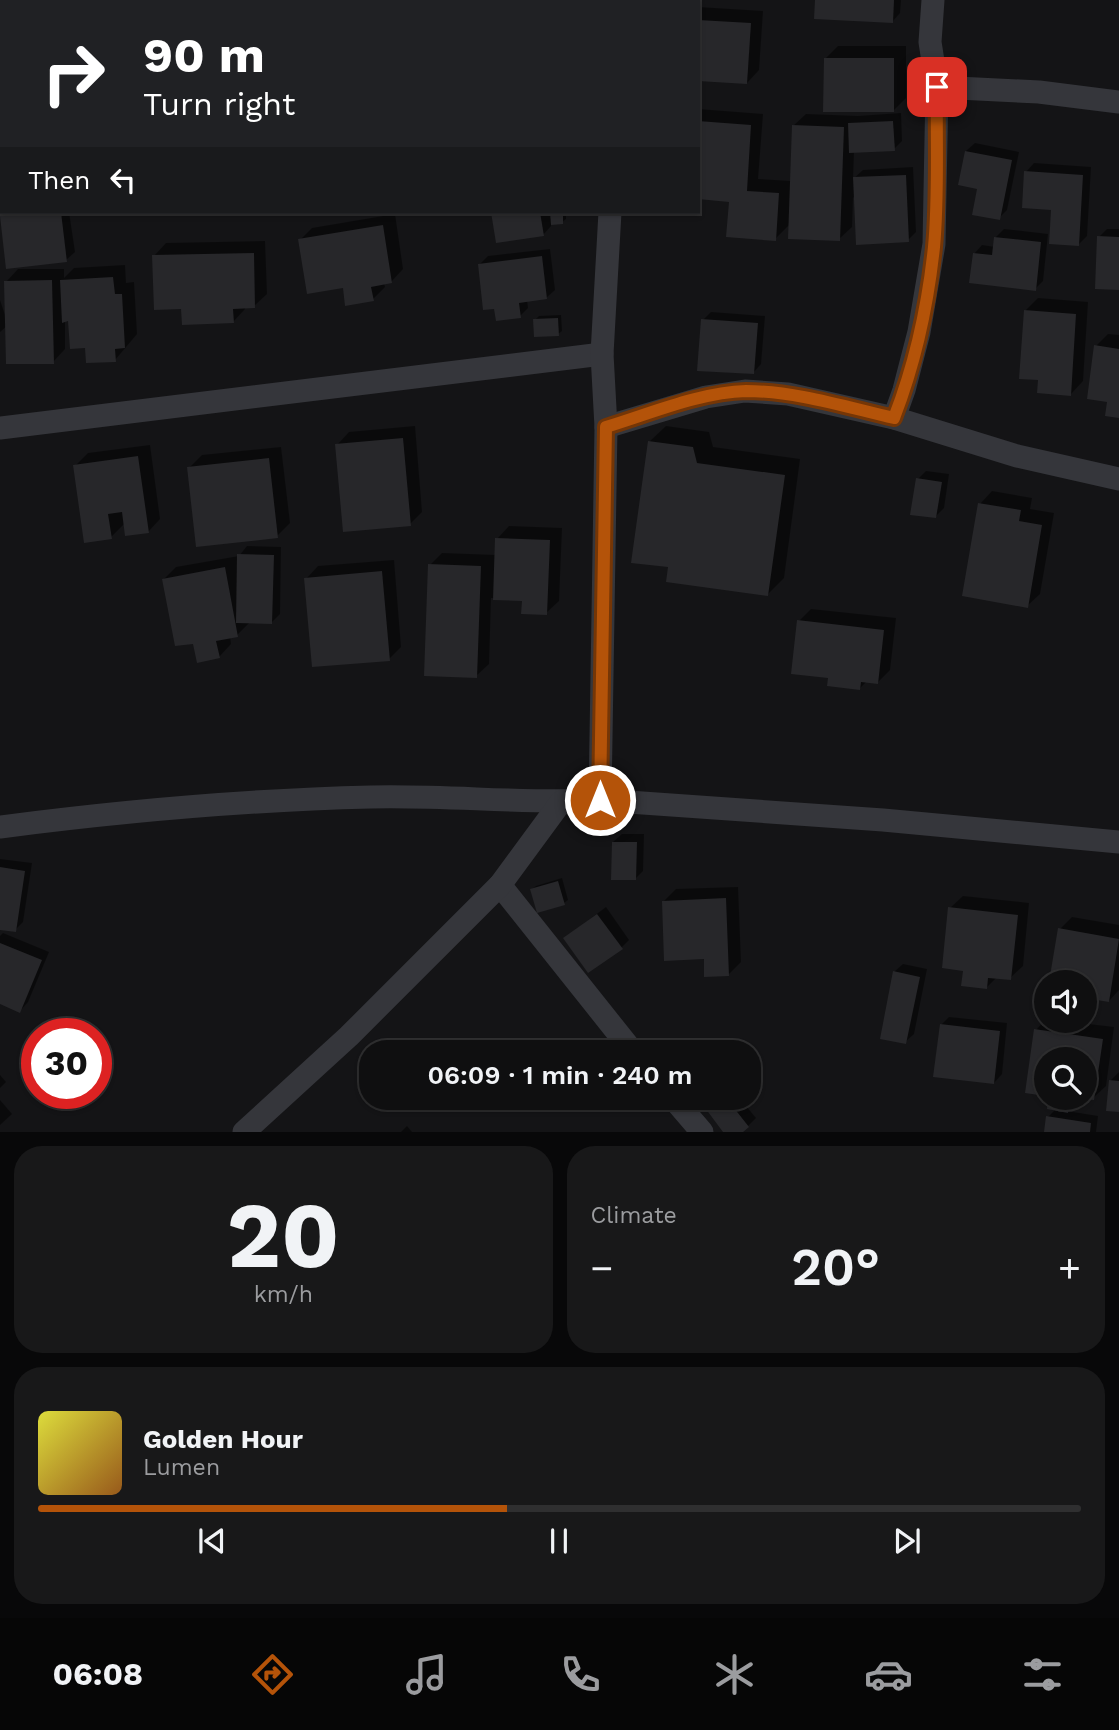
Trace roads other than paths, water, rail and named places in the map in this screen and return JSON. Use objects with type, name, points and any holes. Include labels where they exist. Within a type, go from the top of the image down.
[{"type":"street","points":[[894,418],[905,390],[931,271],[934,244],[937,87],[930,42],[933,0]]},
{"type":"street","points":[[937,87],[1039,92],[1119,102]]},
{"type":"street","points":[[600,800],[606,427],[602,354],[610,214]]},
{"type":"street","points":[[0,428],[602,354]]},
{"type":"street","points":[[606,427],[706,397],[745,391],[788,394],[894,418],[1017,456],[1119,479]]},
{"type":"street","points":[[0,827],[110,812],[373,797],[561,802],[600,800],[883,820],[1119,842]]},
{"type":"street","points":[[244,1132],[349,1036],[500,885],[561,802]]},
{"type":"street","points":[[500,885],[623,1040]]},
{"type":"street","points":[[684,1110],[702,1132]]}]
